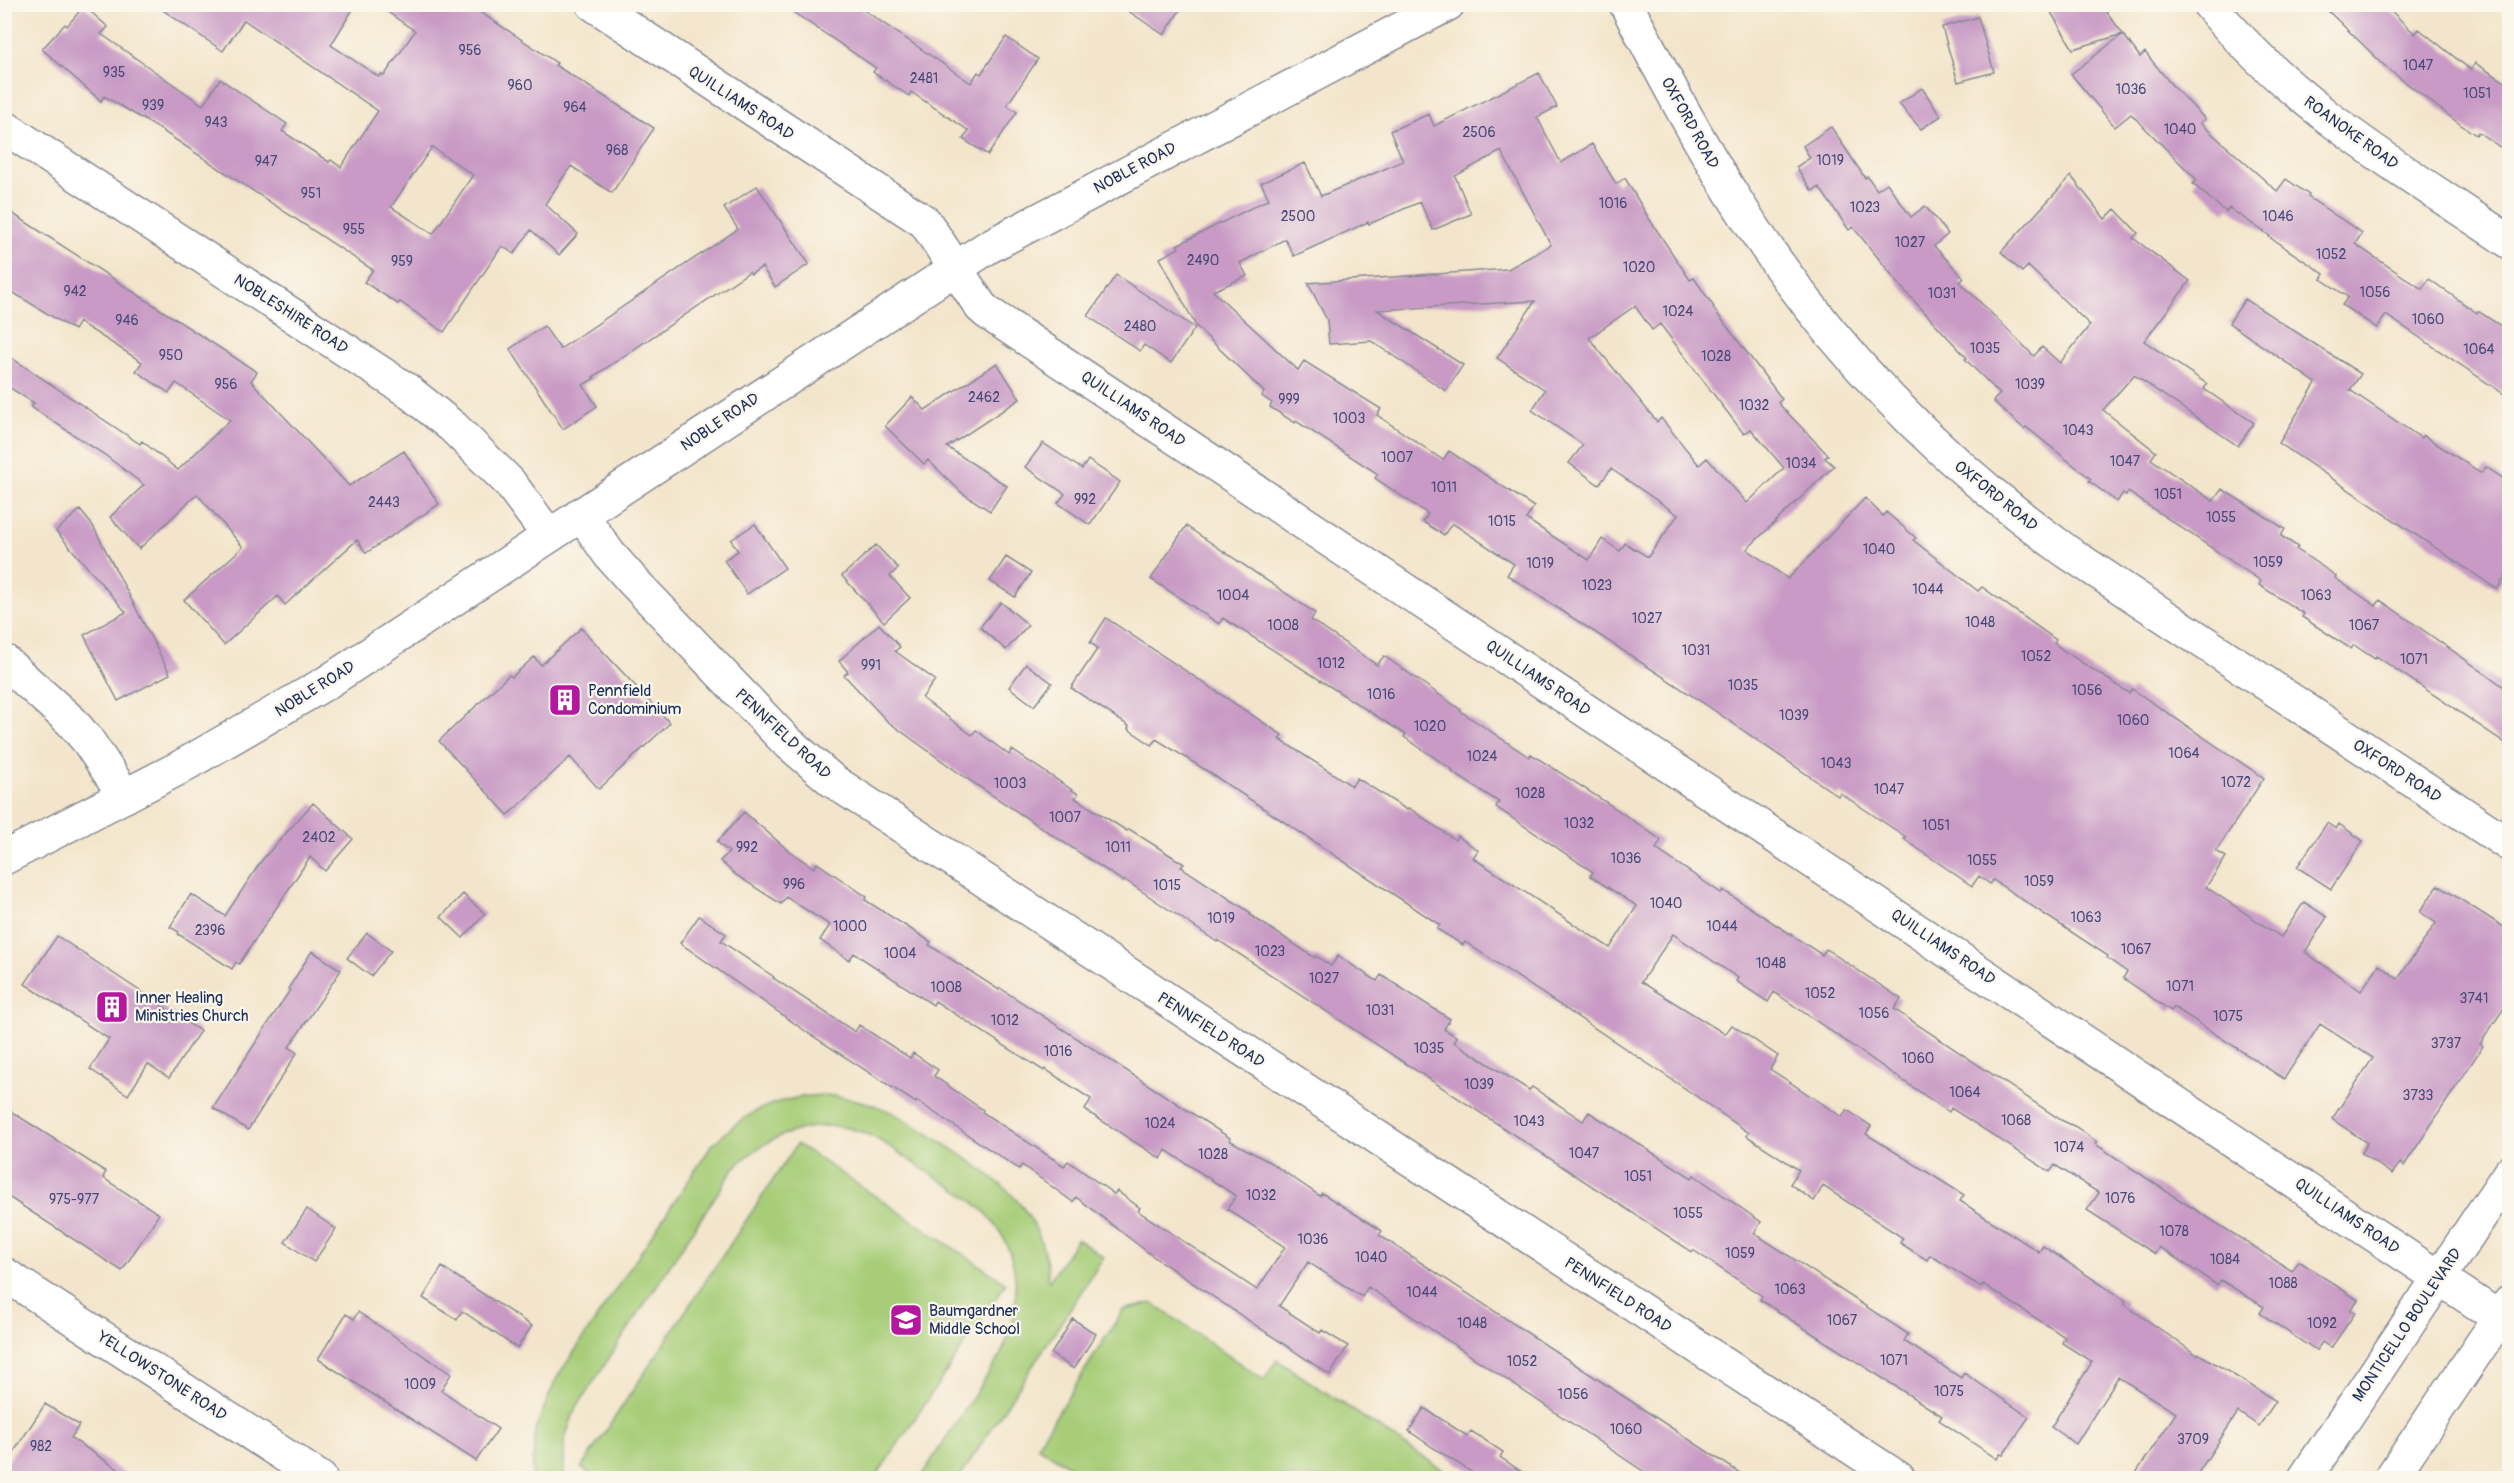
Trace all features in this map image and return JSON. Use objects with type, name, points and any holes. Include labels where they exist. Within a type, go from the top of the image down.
[{"type":"street","name":"QUILLIAMS ROAD","points":[[593,4],[925,222],[981,307],[988,313],[2439,1278],[2506,1315]]},
{"type":"street","name":"NOBLE ROAD","points":[[4,858],[243,733],[326,683],[988,247],[1448,4]]},
{"type":"street","name":"OXFORD ROAD","points":[[1626,4],[1718,172],[1784,272],[1855,362],[1936,446],[2003,504],[2066,551],[2510,845]]},
{"type":"street","name":"ROANOKE ROAD","points":[[2209,4],[2257,59],[2311,106],[2363,144],[2510,242]]},
{"type":"street","name":"NOBLESHIRE ROAD","points":[[4,127],[407,390],[453,427],[509,482],[549,536]]},
{"type":"street","name":"PENNFIELD ROAD","points":[[582,514],[609,554],[632,580],[784,739],[833,782],[1898,1479]]},
{"type":"street","points":[[4,661],[71,721],[88,741],[125,796]]},
{"type":"street","name":"MONTICELLO BOULEVARD","points":[[2305,1479],[2510,1172]]},
{"type":"street","name":"YELLOWSTONE ROAD","points":[[4,1274],[320,1479]]},
{"type":"street","points":[[2391,1479],[2506,1315]]},
{"type":"green space","points":[[825,1095],[861,1101],[890,1111],[985,1171],[1016,1200],[1029,1216],[1039,1234],[1049,1281],[1077,1239],[1104,1257],[959,1478],[920,1478],[1000,1356],[1007,1339],[1015,1304],[1016,1286],[1009,1251],[991,1219],[968,1198],[871,1136],[853,1129],[834,1126],[798,1130],[780,1136],[763,1145],[734,1168],[575,1410],[564,1441],[564,1478],[532,1478],[535,1430],[556,1379],[712,1145],[750,1114],[763,1108],[791,1099]]},
{"type":"green space","points":[[797,1144],[1006,1283],[875,1478],[597,1478],[581,1468]]},
{"type":"green space","points":[[1152,1303],[1264,1380],[1277,1360],[1455,1478],[1087,1478],[1037,1446],[1123,1310]]},
{"type":"building","points":[[154,4],[356,4],[331,45],[379,77],[381,74],[384,76],[415,31],[376,4],[468,4],[557,63],[555,65],[654,128],[612,193],[571,166],[545,204],[578,234],[559,255],[531,230],[514,254],[502,246],[444,332],[400,302],[398,304],[364,282],[373,270],[158,128],[104,96],[101,101],[42,49],[65,24],[67,26],[84,6],[108,27],[101,34],[203,105],[220,79],[287,124],[282,131],[329,162],[331,160],[341,167],[378,111],[244,20],[223,51]],"holes":[[[432,147],[473,175],[433,234],[391,207]]]},
{"type":"building","points":[[781,4],[855,4],[971,83],[978,72],[981,74],[1006,37],[1038,59],[1007,105],[1017,112],[988,155],[963,139],[969,131],[911,92],[909,96],[873,72],[876,68]]},
{"type":"building","points":[[1118,4],[1184,4],[1164,35]]},
{"type":"building","points":[[2046,4],[2101,4],[2123,34],[2073,49]]},
{"type":"building","points":[[2321,4],[2384,4],[2415,34],[2419,29],[2471,70],[2475,63],[2510,85],[2510,154],[2478,132],[2476,135],[2461,125],[2387,68]]},
{"type":"building","points":[[1978,17],[1994,72],[1958,82],[1942,27]]},
{"type":"building","points":[[2123,34],[2140,57],[2145,52],[2170,83],[2205,119],[2200,123],[2277,191],[2286,179],[2309,195],[2308,197],[2362,233],[2355,244],[2422,289],[2429,279],[2477,313],[2478,311],[2510,332],[2510,398],[2386,315],[2377,328],[2342,305],[2348,297],[2321,279],[2324,274],[2229,208],[2226,212],[2221,208],[2193,184],[2197,180],[2131,114],[2115,127],[2071,74]]},
{"type":"building","points":[[1539,73],[1557,107],[1537,117],[1561,163],[1592,144],[1616,184],[1625,178],[1690,280],[1694,278],[1713,308],[1782,399],[1778,403],[1828,455],[1825,458],[1834,466],[1747,549],[1788,579],[1865,498],[1883,516],[1886,512],[1916,538],[1913,540],[1978,591],[1982,587],[2056,640],[2054,643],[2064,651],[2129,693],[2132,689],[2264,778],[2216,851],[2226,857],[2206,887],[2281,937],[2304,902],[2327,917],[2305,952],[2361,991],[2379,965],[2398,979],[2436,923],[2420,912],[2438,885],[2510,931],[2510,990],[2503,999],[2508,1002],[2480,1044],[2483,1046],[2404,1166],[2400,1163],[2392,1174],[2361,1153],[2367,1143],[2332,1119],[2373,1058],[2320,1024],[2284,1079],[2174,1007],[2171,1011],[2123,978],[2127,972],[2107,958],[2108,956],[1993,880],[1990,884],[1979,876],[1972,886],[1904,839],[1906,837],[1840,793],[1838,796],[1705,704],[1507,575],[1514,564],[1452,523],[1444,535],[1423,522],[1428,514],[1375,478],[1378,474],[1296,421],[1295,423],[1270,407],[1272,403],[1262,396],[1264,392],[1196,326],[1160,258],[1179,248],[1177,245],[1269,199],[1261,183],[1305,163],[1321,196],[1403,161],[1390,131],[1429,114],[1434,126]],"holes":[[[1501,151],[1551,245],[1508,269],[1308,283],[1327,320],[1329,344],[1371,341],[1446,391],[1463,365],[1377,310],[1535,301],[1497,358],[1545,390],[1532,410],[1583,445],[1569,463],[1599,485],[1611,469],[1678,515],[1648,557],[1625,543],[1620,551],[1602,539],[1589,560],[1526,519],[1534,507],[1449,451],[1443,460],[1377,415],[1381,409],[1304,361],[1298,370],[1213,291],[1247,276],[1240,263],[1285,239],[1294,256],[1368,222],[1369,224],[1420,202],[1433,230],[1471,214],[1455,176]],[[1635,306],[1652,330],[1660,324],[1744,434],[1751,429],[1784,468],[1747,503],[1707,458],[1699,465],[1661,418],[1657,422],[1589,338]]]},
{"type":"building","points":[[1922,88],[1941,116],[1921,129],[1899,104]]},
{"type":"building","points":[[1831,127],[1865,178],[1867,176],[1877,190],[1887,183],[1911,217],[1925,206],[1948,234],[1934,246],[1964,278],[1960,282],[2034,356],[2042,347],[2060,363],[2090,325],[2028,266],[2022,272],[2001,252],[2071,176],[2105,219],[2115,209],[2138,233],[2133,238],[2190,281],[2144,341],[2207,384],[2204,389],[2254,423],[2238,446],[2134,375],[2103,410],[2156,452],[2151,459],[2213,501],[2222,489],[2285,529],[2281,536],[2336,576],[2335,578],[2376,606],[2380,600],[2510,691],[2510,746],[2376,656],[2375,659],[2354,645],[2351,649],[2302,617],[2304,614],[2259,585],[2261,581],[2128,492],[2126,495],[2123,493],[2117,502],[2026,427],[2024,429],[1993,401],[2000,394],[1965,359],[1967,358],[1904,290],[1853,227],[1849,230],[1819,187],[1812,191],[1796,167],[1810,158],[1803,146]]},
{"type":"building","points":[[757,186],[809,264],[775,287],[762,267],[751,274],[749,272],[583,385],[597,406],[563,429],[510,349],[544,326],[560,349],[738,229],[724,208]]},
{"type":"building","points":[[4,208],[257,372],[251,381],[349,486],[404,451],[439,504],[366,553],[357,540],[285,605],[278,596],[224,645],[184,600],[243,547],[197,494],[139,549],[110,517],[144,485],[105,455],[31,407],[34,403],[4,384],[4,353],[140,444],[142,441],[178,470],[230,420],[176,383],[169,393],[136,371],[142,362],[79,322],[74,330],[4,287]]},
{"type":"building","points":[[1116,275],[1195,328],[1171,363],[1144,345],[1140,351],[1088,316]]},
{"type":"building","points":[[2245,299],[2361,374],[2350,390],[2421,438],[2423,435],[2481,473],[2486,467],[2510,483],[2510,571],[2497,589],[2279,443],[2316,383],[2229,323]]},
{"type":"building","points":[[997,363],[1020,399],[947,447],[1007,486],[990,511],[962,493],[928,460],[924,464],[885,426],[912,397],[925,410]]},
{"type":"building","points":[[1043,443],[1082,469],[1088,460],[1120,482],[1090,525],[1058,503],[1065,494],[1025,467]]},
{"type":"building","points":[[80,510],[93,526],[170,674],[118,701],[84,635],[126,612],[56,531]]},
{"type":"building","points":[[755,524],[785,568],[747,594],[724,560],[738,551],[731,540]]},
{"type":"building","points":[[1186,526],[1315,613],[1311,620],[1377,665],[1384,656],[1529,757],[1531,754],[1612,806],[1661,840],[1656,849],[1721,893],[1723,890],[1822,955],[1826,949],[1901,999],[1894,1009],[2061,1120],[2076,1127],[2097,1142],[2095,1144],[2172,1195],[2292,1271],[2299,1261],[2358,1300],[2350,1310],[2355,1313],[2331,1348],[2322,1342],[2316,1351],[2260,1313],[2264,1307],[2221,1280],[2217,1285],[2159,1247],[2155,1254],[2087,1210],[2099,1193],[2055,1165],[2050,1172],[1951,1108],[1949,1112],[1774,992],[1768,1002],[1736,981],[1738,978],[1673,934],[1641,982],[1725,1034],[1732,1025],[1778,1056],[1770,1069],[1842,1117],[1847,1110],[1871,1126],[1866,1134],[1964,1195],[1960,1201],[2039,1252],[2043,1246],[2126,1301],[2124,1304],[2197,1355],[2198,1353],[2276,1401],[2259,1426],[2238,1412],[2194,1479],[2132,1479],[2176,1413],[2118,1377],[2076,1444],[2051,1427],[2092,1362],[2062,1343],[2065,1337],[1983,1284],[1981,1287],[1930,1255],[1927,1260],[1900,1243],[1903,1238],[1823,1186],[1814,1201],[1790,1184],[1799,1170],[1747,1136],[1749,1133],[1680,1085],[1465,942],[1463,945],[1437,929],[1440,925],[1207,771],[1156,739],[1152,745],[1128,729],[1129,726],[1071,688],[1098,648],[1090,643],[1106,618],[1282,735],[1279,739],[1352,786],[1357,778],[1407,810],[1409,808],[1455,840],[1457,836],[1478,850],[1473,858],[1610,948],[1637,906],[1590,876],[1593,872],[1496,807],[1499,802],[1452,772],[1453,770],[1404,737],[1406,735],[1223,618],[1219,624],[1151,579]]},
{"type":"building","points":[[876,545],[898,568],[890,576],[910,598],[884,622],[842,576]]},
{"type":"building","points":[[1006,557],[1031,573],[1015,597],[990,581]]},
{"type":"building","points":[[1001,602],[1028,625],[1006,650],[980,627]]},
{"type":"building","points":[[879,624],[900,647],[895,651],[935,680],[922,698],[972,735],[976,730],[1009,755],[1012,750],[1078,794],[1075,798],[1184,864],[1181,867],[1315,958],[1316,956],[1331,966],[1338,956],[1377,981],[1381,975],[1450,1019],[1444,1029],[1457,1037],[1454,1042],[1529,1090],[1532,1087],[1583,1121],[1589,1112],[1692,1178],[1694,1175],[1761,1222],[1754,1233],[1908,1334],[1904,1341],[1961,1378],[1964,1373],[2029,1417],[2003,1455],[2000,1454],[1997,1459],[1939,1420],[1942,1416],[1760,1300],[1762,1296],[1693,1250],[1692,1252],[1218,940],[1217,942],[1125,880],[1124,882],[963,776],[887,721],[844,675],[848,672],[839,661]]},
{"type":"building","name":"Pennfield Condominium","points":[[581,628],[670,723],[599,789],[570,757],[508,815],[439,741],[509,675],[512,677],[534,657],[541,665]]},
{"type":"building","points":[[1026,664],[1052,683],[1034,706],[1009,687]]},
{"type":"building","points":[[313,803],[353,839],[325,871],[310,857],[239,964],[236,962],[232,969],[170,927],[191,894],[225,916],[262,860]]},
{"type":"building","points":[[744,812],[789,851],[814,868],[817,863],[867,897],[865,900],[931,942],[929,945],[999,990],[1000,988],[1230,1138],[1229,1140],[1271,1163],[1320,1196],[1322,1193],[1382,1231],[1379,1235],[1749,1479],[1655,1479],[1368,1287],[1362,1297],[1308,1262],[1279,1306],[1320,1333],[1322,1330],[1348,1346],[1330,1375],[1154,1257],[1076,1197],[1073,1202],[1022,1165],[1019,1169],[917,1101],[916,1103],[811,1035],[680,943],[699,916],[726,934],[721,941],[773,978],[855,1032],[859,1025],[910,1058],[913,1053],[938,1070],[934,1076],[983,1110],[982,1112],[1064,1166],[1068,1161],[1114,1194],[1117,1191],[1140,1208],[1138,1211],[1257,1290],[1285,1247],[1227,1209],[1236,1196],[1166,1150],[1161,1159],[1085,1110],[1091,1099],[935,1001],[933,1005],[854,953],[849,960],[820,940],[830,925],[786,897],[781,904],[736,875],[720,861],[729,852],[717,842]]},
{"type":"building","points":[[2327,823],[2336,829],[2339,824],[2363,841],[2331,889],[2297,867]]},
{"type":"building","points":[[463,894],[485,914],[463,938],[441,917]]},
{"type":"building","points":[[367,933],[391,951],[371,976],[347,958]]},
{"type":"building","name":"Inner Healing Ministries Church","points":[[57,936],[200,1031],[169,1078],[148,1064],[128,1095],[90,1069],[109,1039],[25,984]]},
{"type":"building","points":[[312,951],[341,970],[289,1047],[297,1053],[248,1130],[213,1108],[290,990],[288,989]]},
{"type":"building","points":[[4,1107],[106,1172],[103,1177],[109,1182],[159,1214],[122,1271],[4,1194]]},
{"type":"building","points":[[307,1209],[336,1229],[314,1262],[285,1242]]},
{"type":"building","points":[[442,1267],[532,1326],[517,1348],[462,1311],[457,1320],[423,1298]]},
{"type":"building","points":[[358,1312],[451,1374],[441,1390],[498,1429],[476,1461],[318,1359],[346,1314],[354,1319]]},
{"type":"building","points":[[1073,1319],[1096,1334],[1074,1369],[1051,1354]]},
{"type":"building","points":[[45,1404],[79,1425],[71,1438],[133,1479],[4,1479],[4,1467]]},
{"type":"building","points":[[1424,1408],[1467,1436],[1471,1431],[1503,1452],[1500,1457],[1532,1479],[1482,1479],[1432,1447],[1409,1431]]},
{"type":"place","name":"Pennfield Condominium","points":[[565,700]]},
{"type":"place","name":"Inner Healing Ministries Church","points":[[112,1007]]},
{"type":"place","name":"Baumgardner Middle School","points":[[906,1320]]}]
